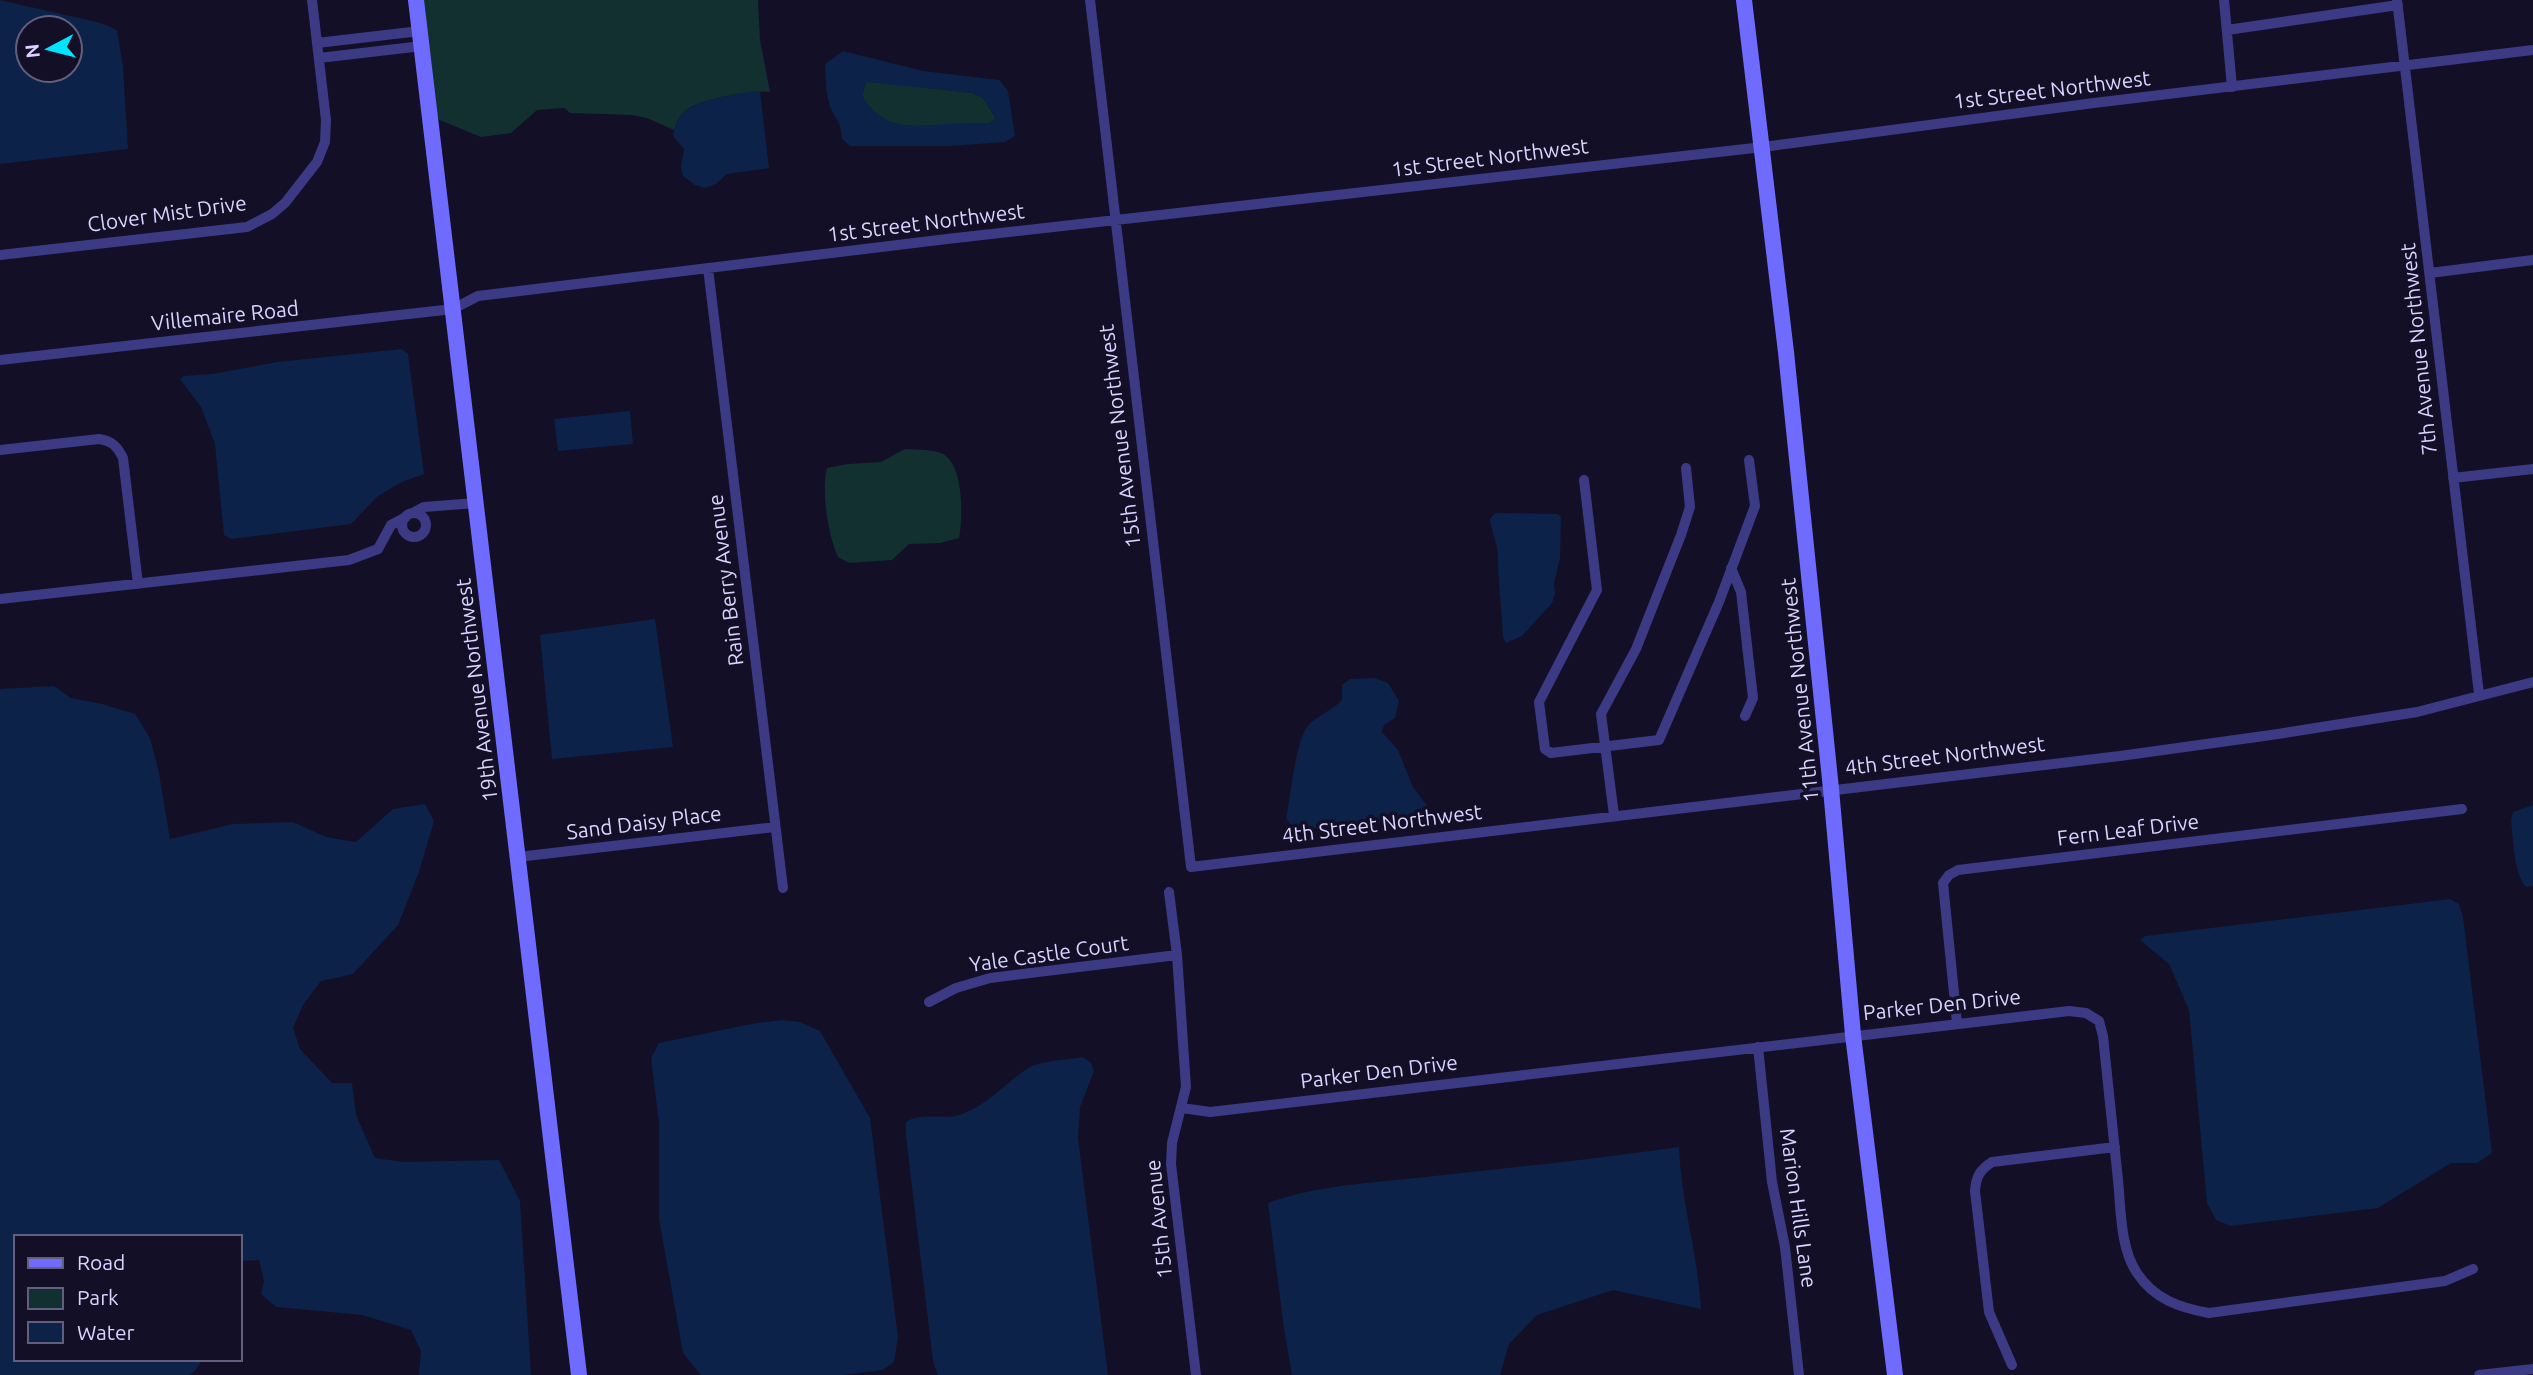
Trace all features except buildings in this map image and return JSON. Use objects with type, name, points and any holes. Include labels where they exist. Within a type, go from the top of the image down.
[{"type":"street","name":"Clover Mist Drive","points":[[0,255],[247,227],[272,214],[285,203],[317,162],[325,142],[326,120],[312,0]]},
{"type":"street","name":"19th Avenue Northwest","points":[[416,0],[579,1375]]},
{"type":"street","name":"15th Avenue Northwest","points":[[1090,0],[1191,867]]},
{"type":"street","name":"11th Avenue Northwest","points":[[1744,0],[1785,341],[1853,1035],[1895,1375]]},
{"type":"street","points":[[2224,0],[2232,87]]},
{"type":"street","points":[[2227,30],[2397,2]]},
{"type":"street","name":"7th Avenue Northwest","points":[[2397,2],[2479,694]]},
{"type":"street","points":[[374,36],[376,51]]},
{"type":"street","points":[[317,43],[374,36],[421,38]]},
{"type":"street","points":[[319,58],[376,51],[421,38]]},
{"type":"street","name":"1st Street Northwest","points":[[453,310],[478,296],[1763,147],[2533,50]]},
{"type":"street","points":[[2430,273],[2533,260]]},
{"type":"street","name":"Rain Berry Avenue","points":[[708,268],[783,888]]},
{"type":"street","name":"Villemaire Road","points":[[0,360],[453,310]]},
{"type":"street","points":[[0,450],[99,439],[118,447],[123,458],[138,584]]},
{"type":"street","points":[[1584,480],[1597,590],[1538,702],[1545,749],[1551,753],[1659,740],[1755,506],[1749,460]]},
{"type":"street","points":[[1614,815],[1601,714],[1643,634],[1690,507],[1686,468]]},
{"type":"street","points":[[2453,478],[2533,468]]},
{"type":"street","points":[[0,599],[349,560],[378,549],[391,525],[424,507],[476,503]]},
{"type":"street","points":[[409,515],[402,528],[413,538],[421,536],[426,523],[439,507]]},
{"type":"street","points":[[409,515],[420,514],[426,523]]},
{"type":"street","points":[[385,537],[407,535]]},
{"type":"street","points":[[1731,568],[1741,592],[1753,698],[1745,716]]},
{"type":"street","name":"4th Street Northwest","points":[[1191,867],[2120,756],[2417,712],[2533,681]]},
{"type":"street","name":"Fern Leaf Drive","points":[[1957,1023],[1943,883],[1949,875],[1958,870],[2462,809]]},
{"type":"street","name":"Sand Daisy Place","points":[[518,857],[775,827]]},
{"type":"street","name":"15th Avenue","points":[[1169,892],[1177,955],[1186,1087],[1172,1143],[1171,1164],[1196,1375]]},
{"type":"street","name":"Yale Castle Court","points":[[929,1002],[956,988],[990,978],[1177,955]]},
{"type":"street","name":"Parker Den Drive","points":[[1182,1108],[1210,1112],[1957,1023],[2069,1011],[2086,1013],[2099,1021],[2103,1036],[2129,1258],[2137,1274],[2164,1300],[2185,1309],[2209,1313],[2445,1280],[2473,1269]]},
{"type":"street","name":"Marion Hills Lane","points":[[1758,1046],[1772,1182],[1785,1247],[1799,1375]]},
{"type":"street","points":[[2012,1365],[1989,1312],[1975,1191],[1976,1178],[1981,1170],[1992,1162],[2115,1147]]},
{"type":"street","points":[[2479,1375],[2533,1368]]},
{"type":"green space","points":[[423,0],[758,0],[760,40],[770,92],[739,94],[701,103],[683,113],[674,130],[647,118],[632,115],[570,113],[564,108],[537,110],[511,133],[481,137],[437,119]]},
{"type":"green space","points":[[866,81],[973,93],[982,97],[996,118],[990,123],[928,127],[896,124],[871,111],[862,96]]},
{"type":"green space","points":[[905,449],[934,451],[950,460],[955,469],[960,493],[959,538],[940,543],[909,544],[892,560],[849,563],[838,557],[827,513],[827,468],[881,462]]},
{"type":"water","points":[[0,0],[61,14],[14,14],[14,84],[84,84],[84,19],[117,30],[123,67],[128,149],[0,164]]},
{"type":"water","points":[[843,51],[923,71],[999,80],[1008,91],[1015,136],[1005,142],[950,146],[850,146],[842,139],[839,124],[828,101],[825,64]],"holes":[[[866,82],[973,93],[982,97],[996,118],[990,123],[920,126],[898,124],[879,115],[862,96]]]},
{"type":"water","points":[[760,91],[769,168],[727,174],[716,184],[705,188],[695,185],[683,176],[681,167],[684,149],[673,136],[682,114],[691,107],[710,100]]},
{"type":"water","points":[[402,349],[408,354],[424,474],[402,482],[378,496],[351,524],[231,539],[224,535],[215,444],[201,407],[180,379],[184,376],[212,374],[277,362]]},
{"type":"water","points":[[630,411],[633,444],[558,451],[554,419]]},
{"type":"water","points":[[1495,513],[1558,514],[1561,517],[1560,558],[1552,603],[1522,636],[1506,643],[1503,637],[1498,554],[1490,519]]},
{"type":"water","points":[[655,619],[673,747],[552,759],[540,635]]},
{"type":"water","points":[[1374,678],[1388,683],[1399,701],[1395,718],[1384,725],[1382,732],[1398,750],[1413,787],[1429,808],[1421,816],[1383,823],[1294,830],[1286,818],[1296,757],[1307,727],[1342,700],[1342,685],[1350,679]]},
{"type":"water","points":[[54,686],[71,698],[135,714],[150,738],[170,839],[233,824],[293,822],[326,837],[356,842],[393,809],[425,804],[434,821],[419,872],[398,925],[353,974],[321,981],[303,1005],[293,1028],[300,1049],[332,1083],[352,1083],[356,1115],[375,1158],[404,1162],[499,1160],[520,1201],[531,1375],[419,1375],[421,1351],[411,1330],[362,1315],[276,1307],[261,1294],[264,1281],[259,1260],[242,1261],[242,1235],[14,1235],[14,1361],[202,1361],[194,1372],[188,1375],[0,1375],[0,689]]},
{"type":"water","points":[[2533,805],[2533,886],[2526,887],[2519,874],[2511,820],[2513,812]]},
{"type":"water","points":[[2450,899],[2459,904],[2463,917],[2492,1153],[2477,1163],[2451,1163],[2378,1208],[2231,1226],[2216,1220],[2207,1203],[2189,1010],[2169,964],[2140,940],[2145,936]]},
{"type":"water","points":[[782,1020],[800,1022],[820,1031],[870,1118],[898,1337],[894,1362],[883,1370],[844,1375],[701,1375],[683,1353],[659,1219],[659,1123],[651,1058],[659,1043]]},
{"type":"water","points":[[1083,1057],[1091,1063],[1094,1071],[1080,1107],[1078,1138],[1108,1375],[938,1375],[933,1361],[906,1122],[919,1117],[959,1115],[988,1100],[1030,1067]]},
{"type":"water","points":[[1679,1147],[1701,1309],[1613,1290],[1537,1315],[1509,1344],[1500,1375],[1292,1375],[1268,1203],[1306,1192],[1345,1186]]}]
